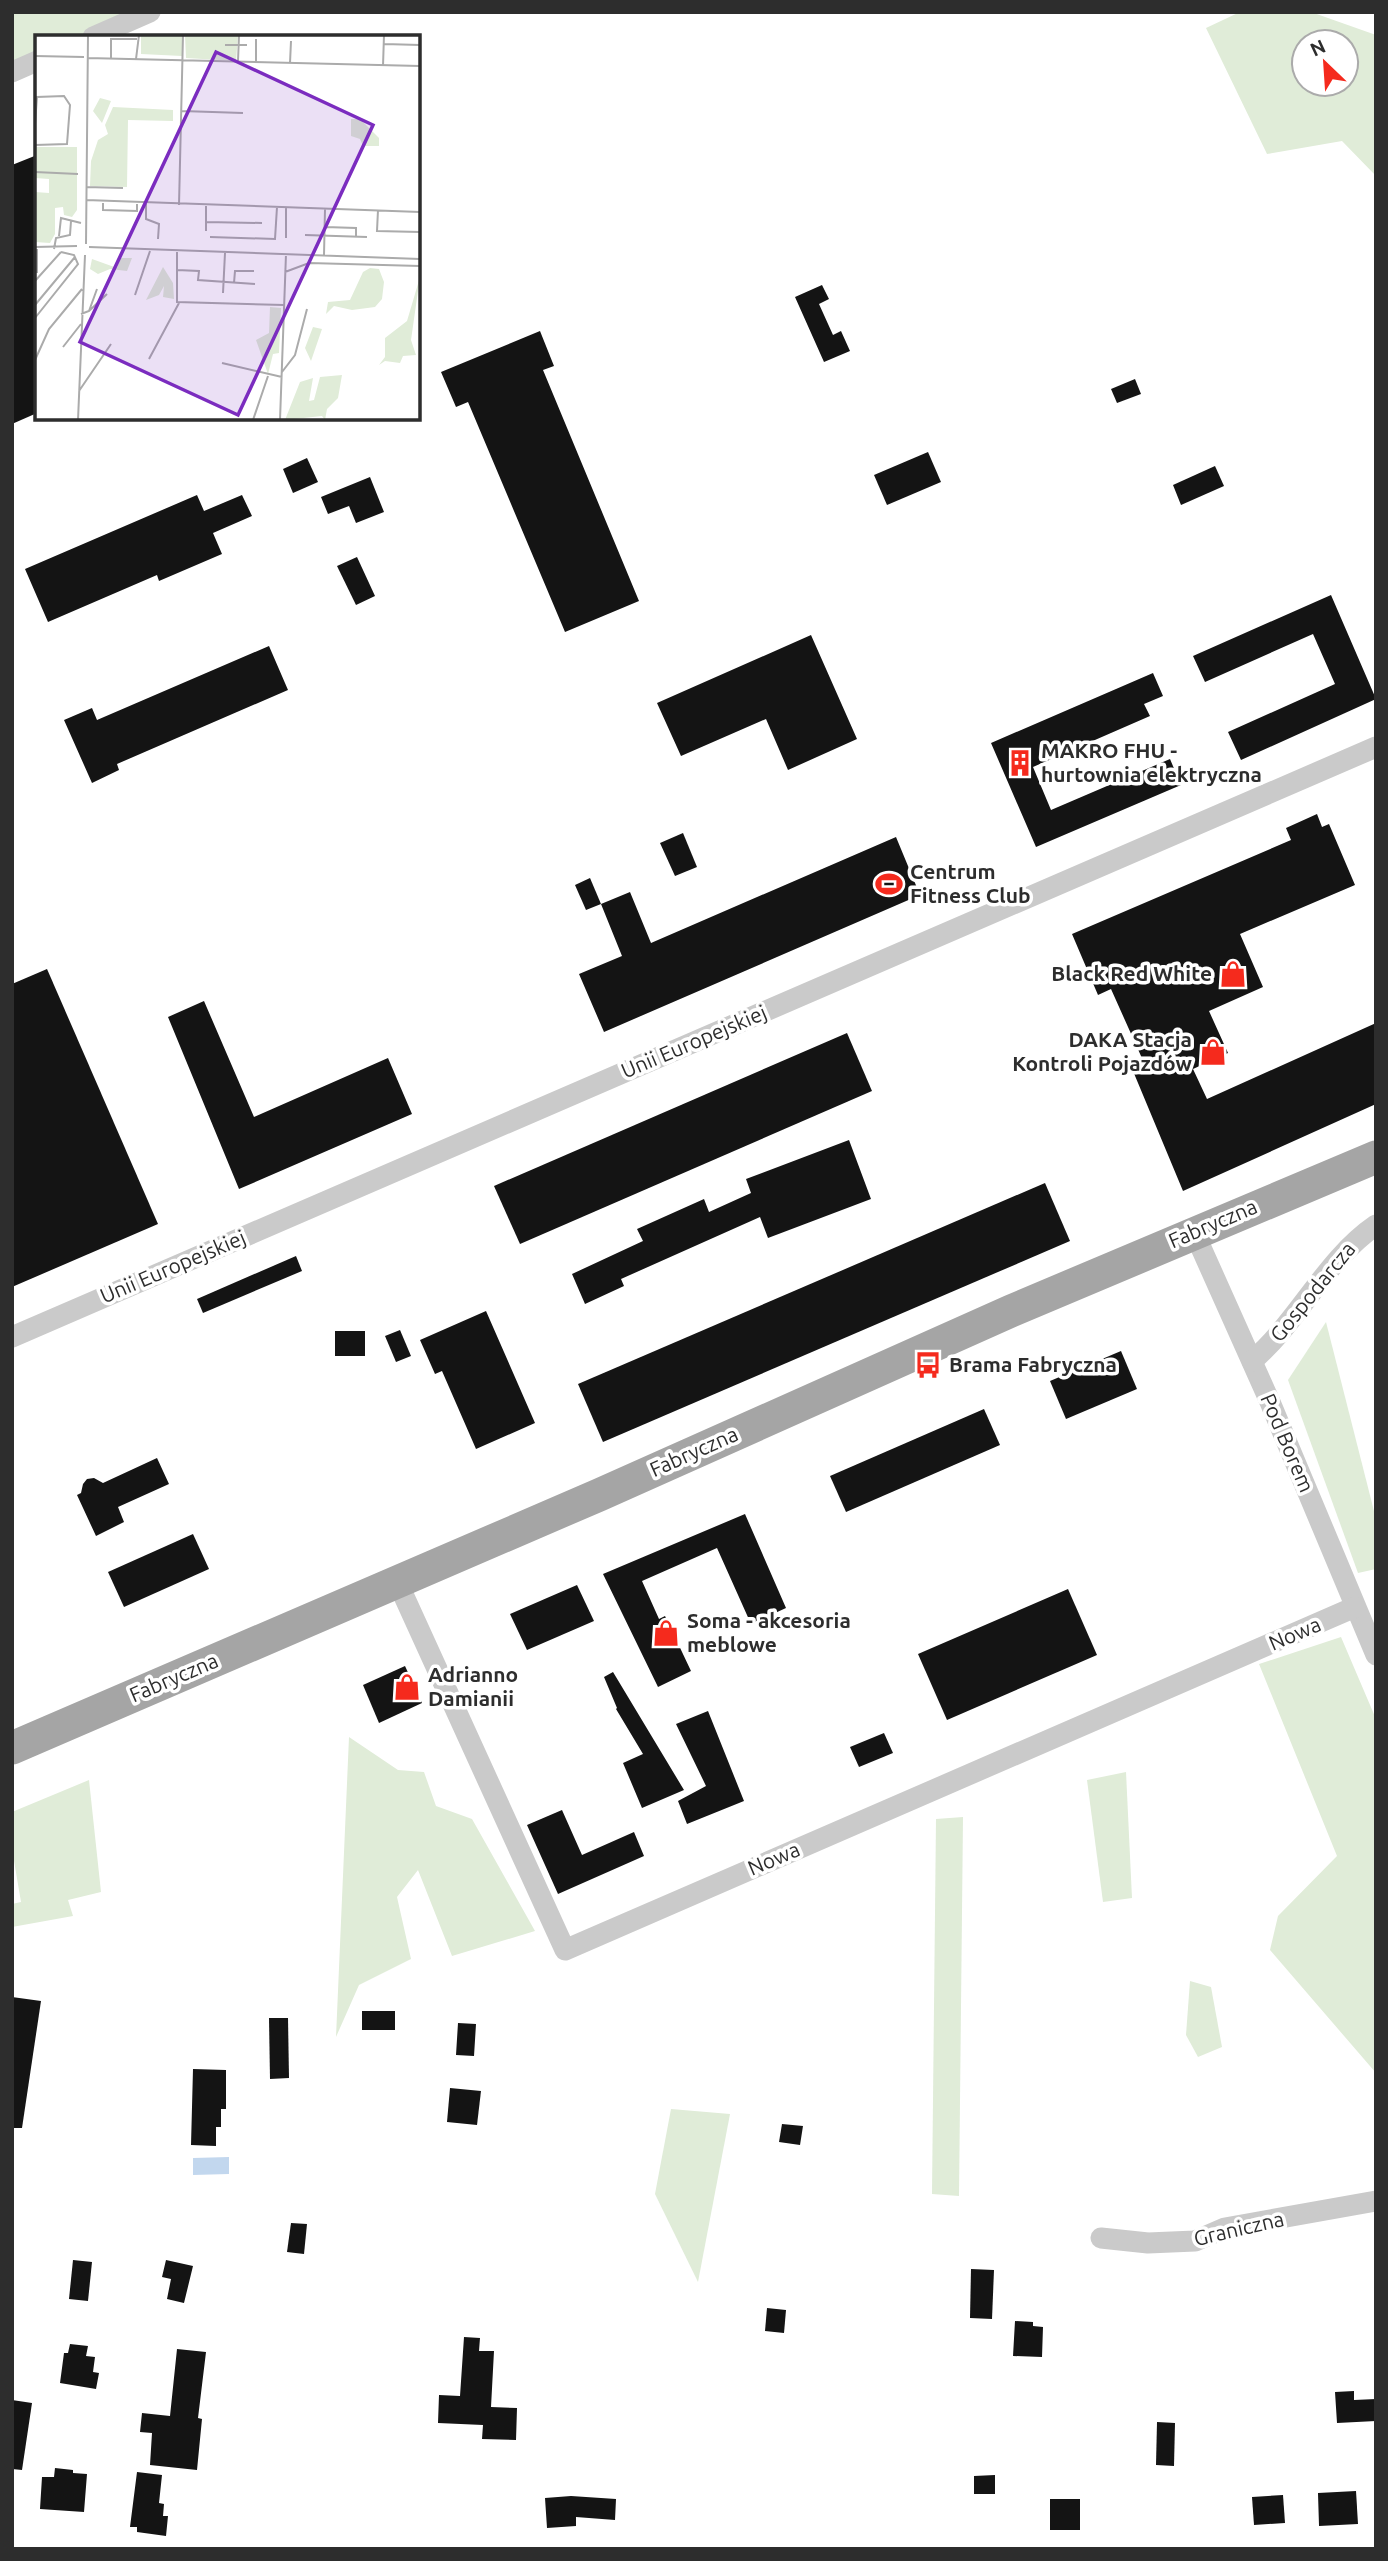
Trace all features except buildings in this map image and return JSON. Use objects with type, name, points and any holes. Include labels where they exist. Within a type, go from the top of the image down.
[{"type":"main road","name":"Fabryczna","points":[[12,1748],[1194,1232],[1376,1157]]},
{"type":"street","points":[[98,35],[150,12]]},
{"type":"street","points":[[12,72],[35,62]]},
{"type":"street","name":"Unii Europejskiej","points":[[12,1337],[1376,747]]},
{"type":"street","name":"Gospodarcza","points":[[1252,1361],[1268,1347],[1299,1310],[1338,1258],[1357,1238],[1376,1225]]},
{"type":"street","name":"Pod Borem","points":[[1194,1232],[1252,1361],[1376,1656]]},
{"type":"street","name":"Nowa","points":[[397,1581],[565,1950],[1356,1608]]},
{"type":"street","name":"Graniczna","points":[[1101,2238],[1148,2244],[1195,2241],[1225,2228],[1376,2201]]},
{"type":"green space","points":[[12,12],[136,12],[83,35],[35,35],[35,55],[12,64]]},
{"type":"green space","points":[[1240,12],[1311,12],[1356,28],[1290,28],[1290,98],[1360,98],[1360,29],[1376,35],[1376,176],[1342,141],[1267,154],[1206,28]]},
{"type":"green space","points":[[1326,1322],[1376,1519],[1376,1569],[1358,1573],[1288,1380]]},
{"type":"green space","points":[[1341,1637],[1376,1719],[1376,2073],[1270,1950],[1278,1916],[1337,1856],[1259,1664]]},
{"type":"green space","points":[[349,1737],[398,1770],[424,1772],[436,1806],[472,1819],[535,1931],[452,1956],[418,1870],[397,1897],[411,1959],[359,1985],[336,2037]]},
{"type":"green space","points":[[1126,1772],[1132,1898],[1103,1902],[1087,1780]]},
{"type":"green space","points":[[89,1780],[101,1892],[68,1900],[73,1916],[12,1927],[12,1904],[21,1902],[12,1849],[12,1812]]},
{"type":"green space","points":[[963,1817],[959,2196],[932,2194],[936,1819]]},
{"type":"green space","points":[[1190,1981],[1211,1987],[1222,2047],[1198,2057],[1186,2035]]},
{"type":"green space","points":[[671,2109],[730,2114],[698,2282],[655,2194]]},
{"type":"water","points":[[229,2157],[229,2174],[193,2175],[193,2158]]},
{"type":"place","name":"MAKRO FHU - hurtownia elektryczna","points":[[1020,763]]},
{"type":"place","name":"Centrum Fitness Club","points":[[889,884]]},
{"type":"place","name":"Black Red White","points":[[1233,974]]},
{"type":"place","name":"DAKA Stacja Kontroli Pojazdów","points":[[1213,1052]]},
{"type":"place","name":"Brama Fabryczna","points":[[928,1365]]},
{"type":"place","name":"Soma - akcesoria meblowe","points":[[666,1633]]},
{"type":"place","name":"Adrianno Damianii","points":[[407,1687]]}]
